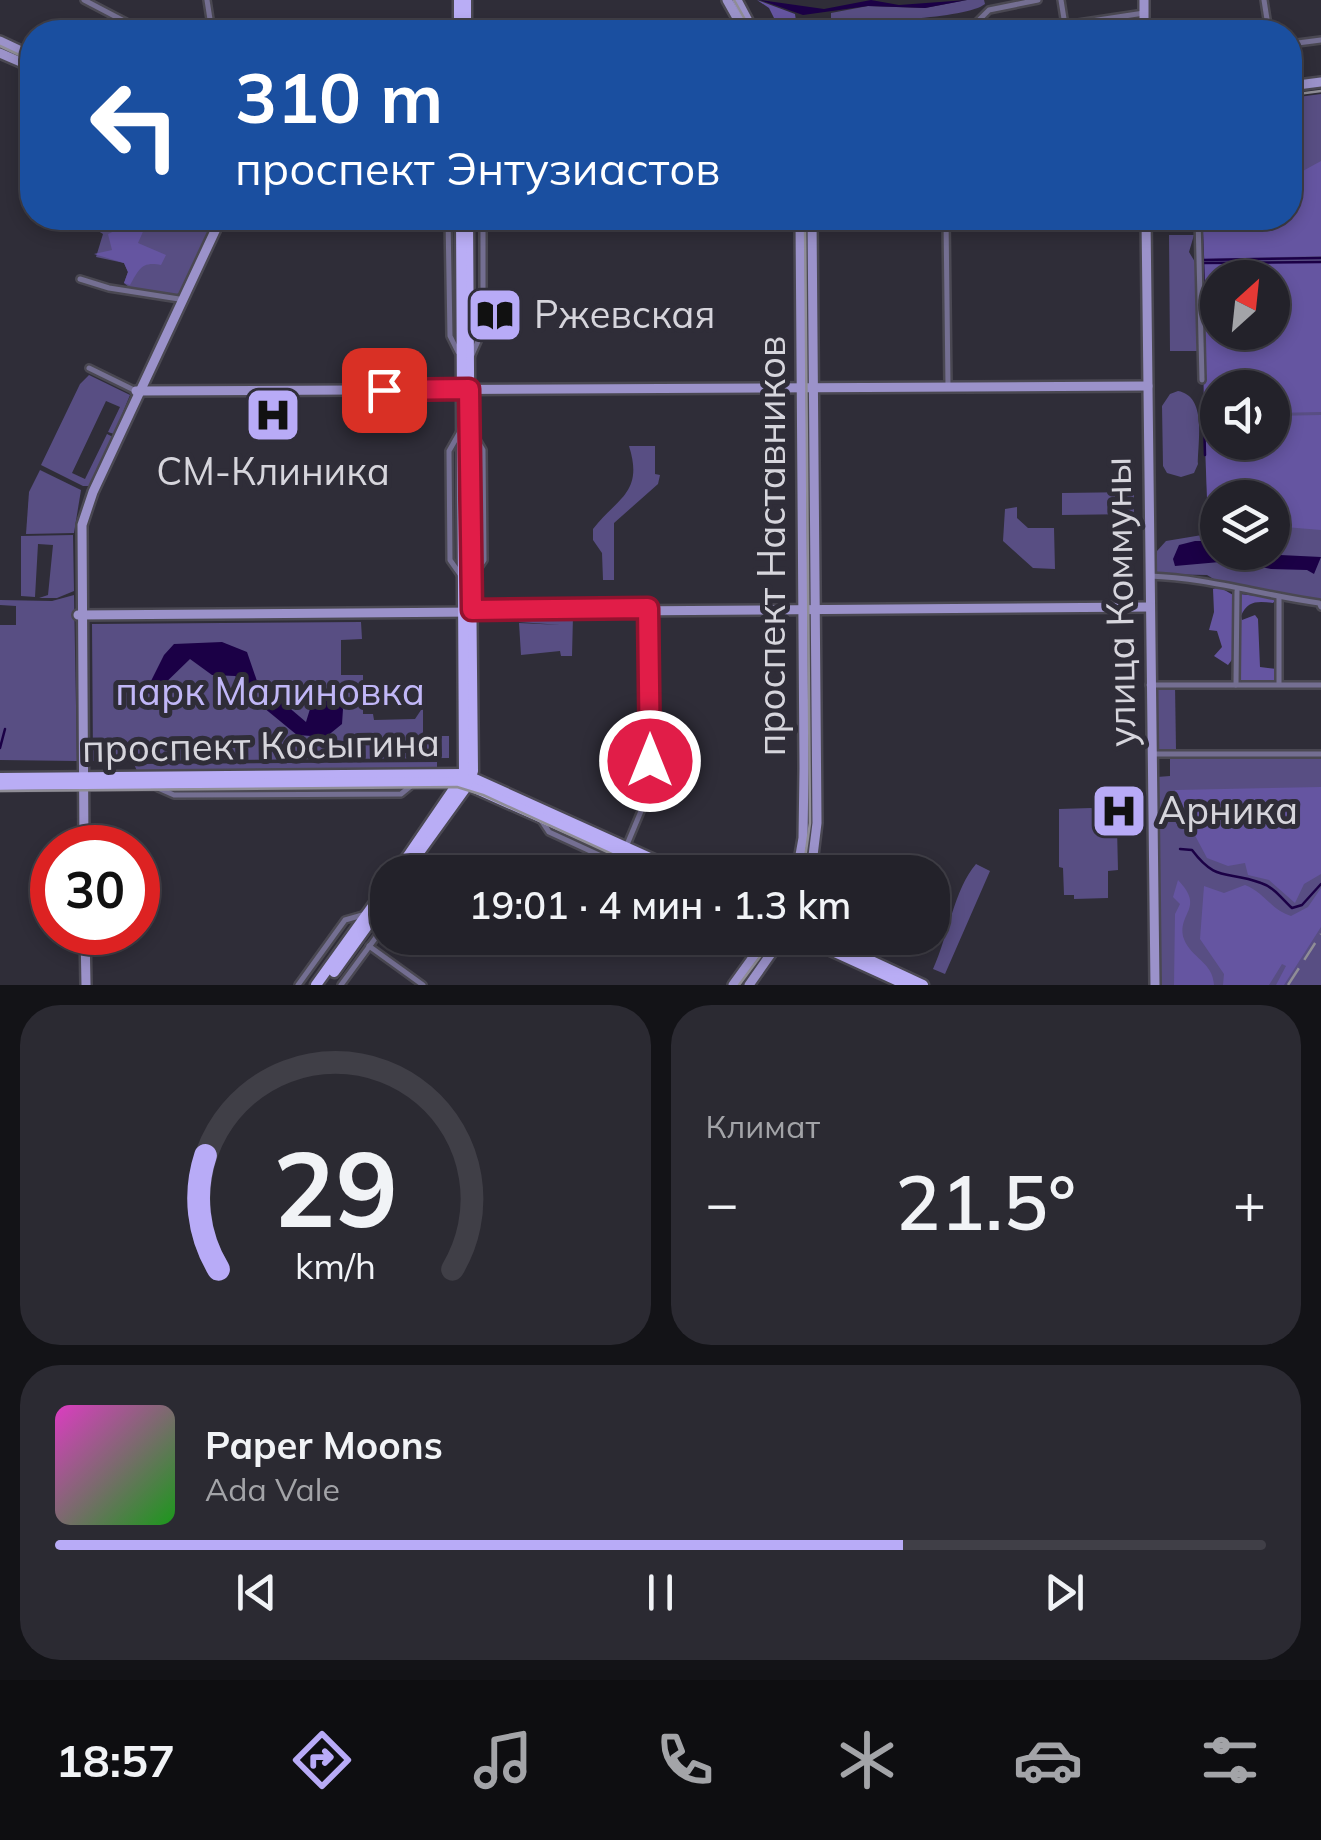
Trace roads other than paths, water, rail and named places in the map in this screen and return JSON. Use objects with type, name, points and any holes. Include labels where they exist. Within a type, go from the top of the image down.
[{"type":"main road","points":[[1142,0],[1142,20]]},
{"type":"main road","points":[[138,392],[213,230]]},
{"type":"main road","points":[[82,825],[81,514],[213,230]]},
{"type":"main road","points":[[418,855],[466,779],[463,230]]},
{"type":"main road","points":[[464,230],[465,359]]},
{"type":"main road","name":"проспект Наставников","points":[[799,855],[804,822],[800,230]]},
{"type":"main road","name":"проспект Наставников","points":[[812,230],[817,823],[813,855]]},
{"type":"main road","name":"улица Коммуны","points":[[1144,230],[1153,985]]},
{"type":"main road","points":[[138,392],[1146,386]]},
{"type":"main road","name":"улица Коммуны","points":[[1146,386],[1148,607]]},
{"type":"main road","points":[[80,615],[1148,607]]},
{"type":"main road","points":[[409,855],[466,779]]},
{"type":"main road","name":"проспект Косыгина","points":[[0,782],[466,779],[644,855]]},
{"type":"main road","name":"проспект Косыгина","points":[[81,781],[153,784],[466,779],[627,855]]},
{"type":"main road","points":[[316,985],[370,910]]},
{"type":"main road","points":[[324,985],[370,922]]},
{"type":"main road","points":[[83,955],[84,985]]},
{"type":"main road","points":[[733,985],[755,955]]},
{"type":"main road","points":[[748,985],[770,955]]},
{"type":"main road","points":[[841,955],[907,985]]},
{"type":"main road","points":[[859,955],[923,985]]},
{"type":"street","points":[[84,0],[122,20]]},
{"type":"street","points":[[979,20],[989,10],[1038,0]]},
{"type":"street","points":[[1101,20],[1142,13]]},
{"type":"street","points":[[448,230],[450,336],[465,359],[484,330],[482,230]]},
{"type":"street","points":[[946,230],[948,387]]},
{"type":"street","points":[[1198,230],[1202,370]]},
{"type":"street","points":[[80,279],[180,299]]},
{"type":"street","points":[[449,289],[461,280]]},
{"type":"street","points":[[89,368],[138,392]]},
{"type":"street","points":[[466,428],[450,447],[450,488],[451,563],[467,579]]},
{"type":"street","points":[[1150,576],[1207,579],[1236,591],[1320,605]]},
{"type":"street","points":[[1236,591],[1236,684]]},
{"type":"street","points":[[1278,685],[1279,598]]},
{"type":"street","points":[[626,847],[649,792],[649,610]]},
{"type":"street","points":[[1150,685],[1321,685]]},
{"type":"street","points":[[1150,754],[1321,754]]},
{"type":"street","points":[[538,814],[549,832],[599,855]]},
{"type":"street","points":[[302,983],[344,920],[367,914]]},
{"type":"street","points":[[341,985],[369,946],[423,985]]},
{"type":"waterway","points":[[1202,230],[1203,260],[1321,258]]},
{"type":"waterway","points":[[1290,262],[1321,262]]},
{"type":"waterway","points":[[0,748],[5,729]]},
{"type":"waterway","points":[[1180,849],[1192,850],[1216,872],[1266,885],[1292,908],[1302,905],[1321,884]]},
{"type":"tram line","points":[[734,0],[745,20]]},
{"type":"tram line","points":[[0,46],[20,55]]},
{"type":"tram line","points":[[1302,93],[1321,91]]},
{"type":"tram line","points":[[805,230],[810,823],[805,855]]},
{"type":"tram line","points":[[0,791],[457,787],[614,855]]},
{"type":"tram line","points":[[739,985],[761,955]]},
{"type":"railway","points":[[1288,985],[1321,934]]},
{"type":"place","name":"Ржевская","points":[[495,315]]},
{"type":"place","name":"СМ-Клиника","points":[[273,415]]},
{"type":"place","name":"Арника","points":[[1119,811]]},
{"type":"park label","name":"парк Малиновка","points":[[270,692]]}]
